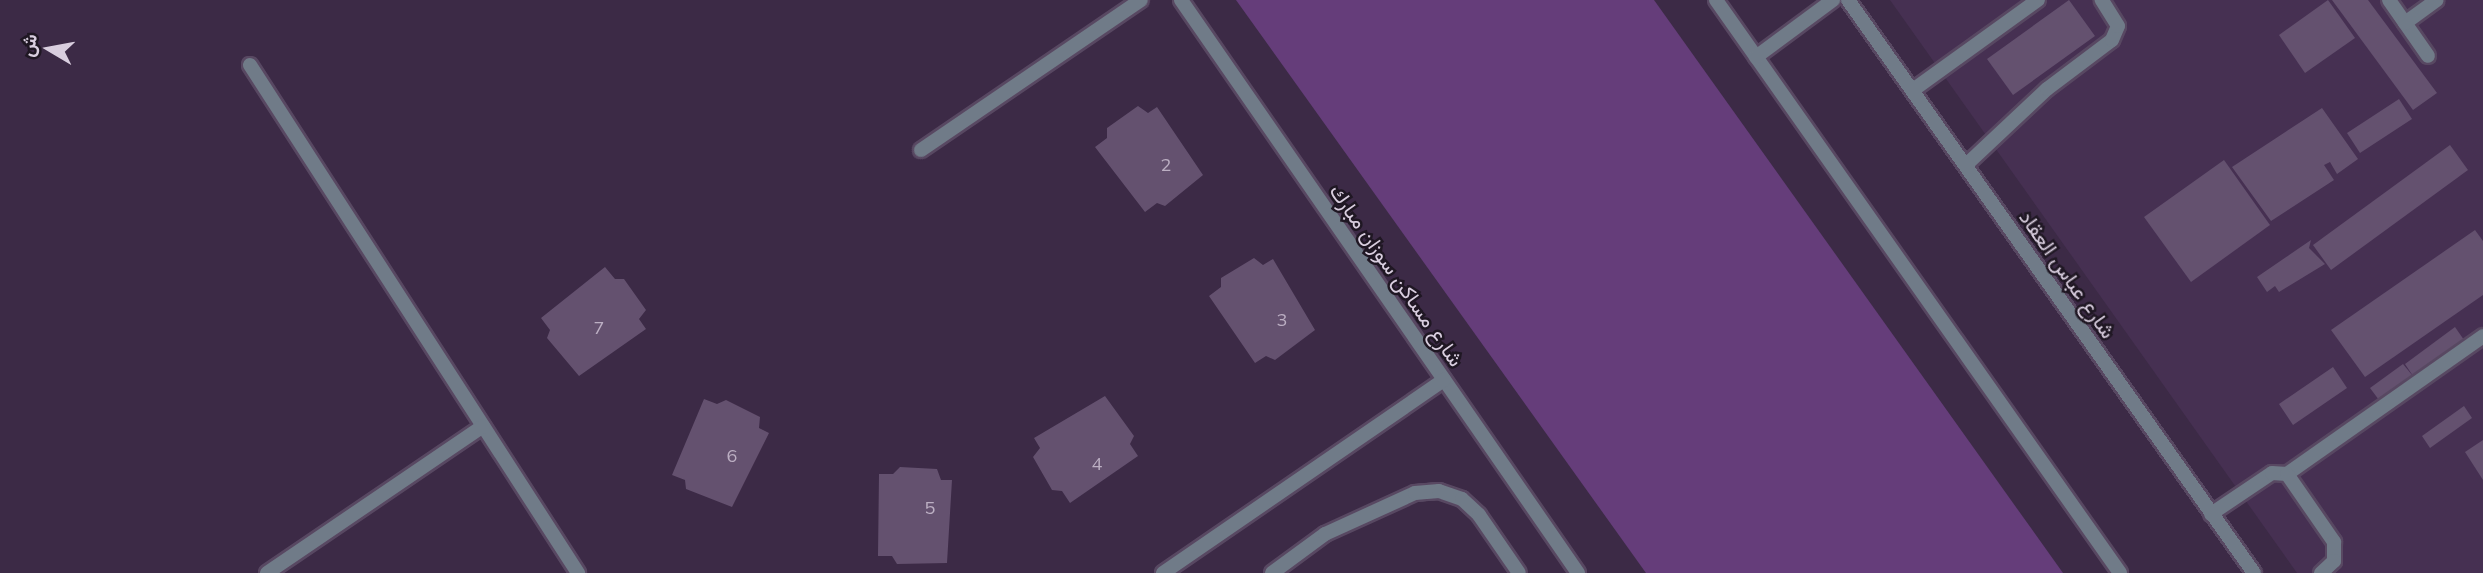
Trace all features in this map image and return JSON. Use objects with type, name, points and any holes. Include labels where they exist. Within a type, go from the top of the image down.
[{"type":"street","points":[[921,150],[1141,0]]},
{"type":"street","name":"شارع مساكن سوزان مبارك","points":[[1181,0],[1578,573]]},
{"type":"street","points":[[1716,0],[2120,573]]},
{"type":"street","points":[[1756,57],[1833,0]]},
{"type":"street","name":"شارع عباس العقاد","points":[[1848,0],[2254,573]]},
{"type":"street","points":[[1913,90],[2038,0]]},
{"type":"street","points":[[1966,165],[2047,89],[2112,40],[2118,26],[2102,0]]},
{"type":"street","points":[[2389,0],[2428,56]]},
{"type":"street","points":[[2405,23],[2437,0]]},
{"type":"street","points":[[250,65],[578,573]]},
{"type":"street","points":[[2211,514],[2272,473],[2287,474],[2483,335]]},
{"type":"street","points":[[1163,573],[1444,380]]},
{"type":"street","points":[[267,573],[484,426]]},
{"type":"street","points":[[2287,474],[2334,542],[2334,561],[2321,573]]},
{"type":"street","points":[[1272,573],[1325,534],[1415,493],[1439,491],[1462,499],[1479,514],[1519,573]]},
{"type":"shaded area","points":[[1236,0],[1654,0],[2063,573],[1646,573]]},
{"type":"shaded area","points":[[1890,0],[2483,0],[2483,573],[2297,573]]},
{"type":"building","points":[[2069,0],[2095,36],[2013,95],[1987,59]]},
{"type":"building","points":[[2328,0],[2355,38],[2305,73],[2279,35]]},
{"type":"building","points":[[2332,0],[2368,0],[2437,93],[2413,110]]},
{"type":"building","points":[[2399,99],[2412,119],[2360,153],[2347,133]]},
{"type":"building","points":[[1138,106],[1148,113],[1157,107],[1203,175],[1165,206],[1157,203],[1145,212],[1095,147],[1107,138],[1107,128]]},
{"type":"building","points":[[2322,108],[2358,159],[2337,174],[2330,162],[2324,165],[2334,180],[2271,221],[2232,167]]},
{"type":"building","points":[[2450,145],[2468,170],[2331,270],[2313,245]]},
{"type":"building","points":[[2224,160],[2270,225],[2191,282],[2144,217]]},
{"type":"building","points":[[2475,230],[2483,241],[2483,295],[2365,377],[2331,330]]},
{"type":"building","points":[[2311,240],[2309,248],[2325,264],[2279,292],[2275,286],[2267,292],[2257,277]]},
{"type":"building","points":[[1254,258],[1263,265],[1273,259],[1315,330],[1275,360],[1266,356],[1255,363],[1209,296],[1221,287],[1221,278]]},
{"type":"building","points":[[605,267],[615,279],[624,279],[646,310],[639,319],[646,329],[579,376],[547,338],[550,330],[541,318]]},
{"type":"building","points":[[2455,327],[2464,340],[2413,376],[2405,364]]},
{"type":"building","points":[[2403,364],[2412,375],[2379,400],[2370,388]]},
{"type":"building","points":[[2333,367],[2347,388],[2293,425],[2279,404]]},
{"type":"building","points":[[1105,396],[1134,436],[1130,444],[1138,456],[1070,503],[1062,491],[1052,490],[1033,457],[1040,448],[1034,438]]},
{"type":"building","points":[[704,399],[717,404],[726,400],[760,417],[759,428],[769,433],[732,507],[686,489],[685,480],[672,475]]},
{"type":"building","points":[[2464,406],[2472,418],[2430,448],[2422,436]]},
{"type":"building","points":[[2483,440],[2483,480],[2465,452]]},
{"type":"building","points":[[900,467],[937,469],[941,480],[952,480],[947,563],[897,564],[892,556],[878,556],[879,474],[893,474]]}]
